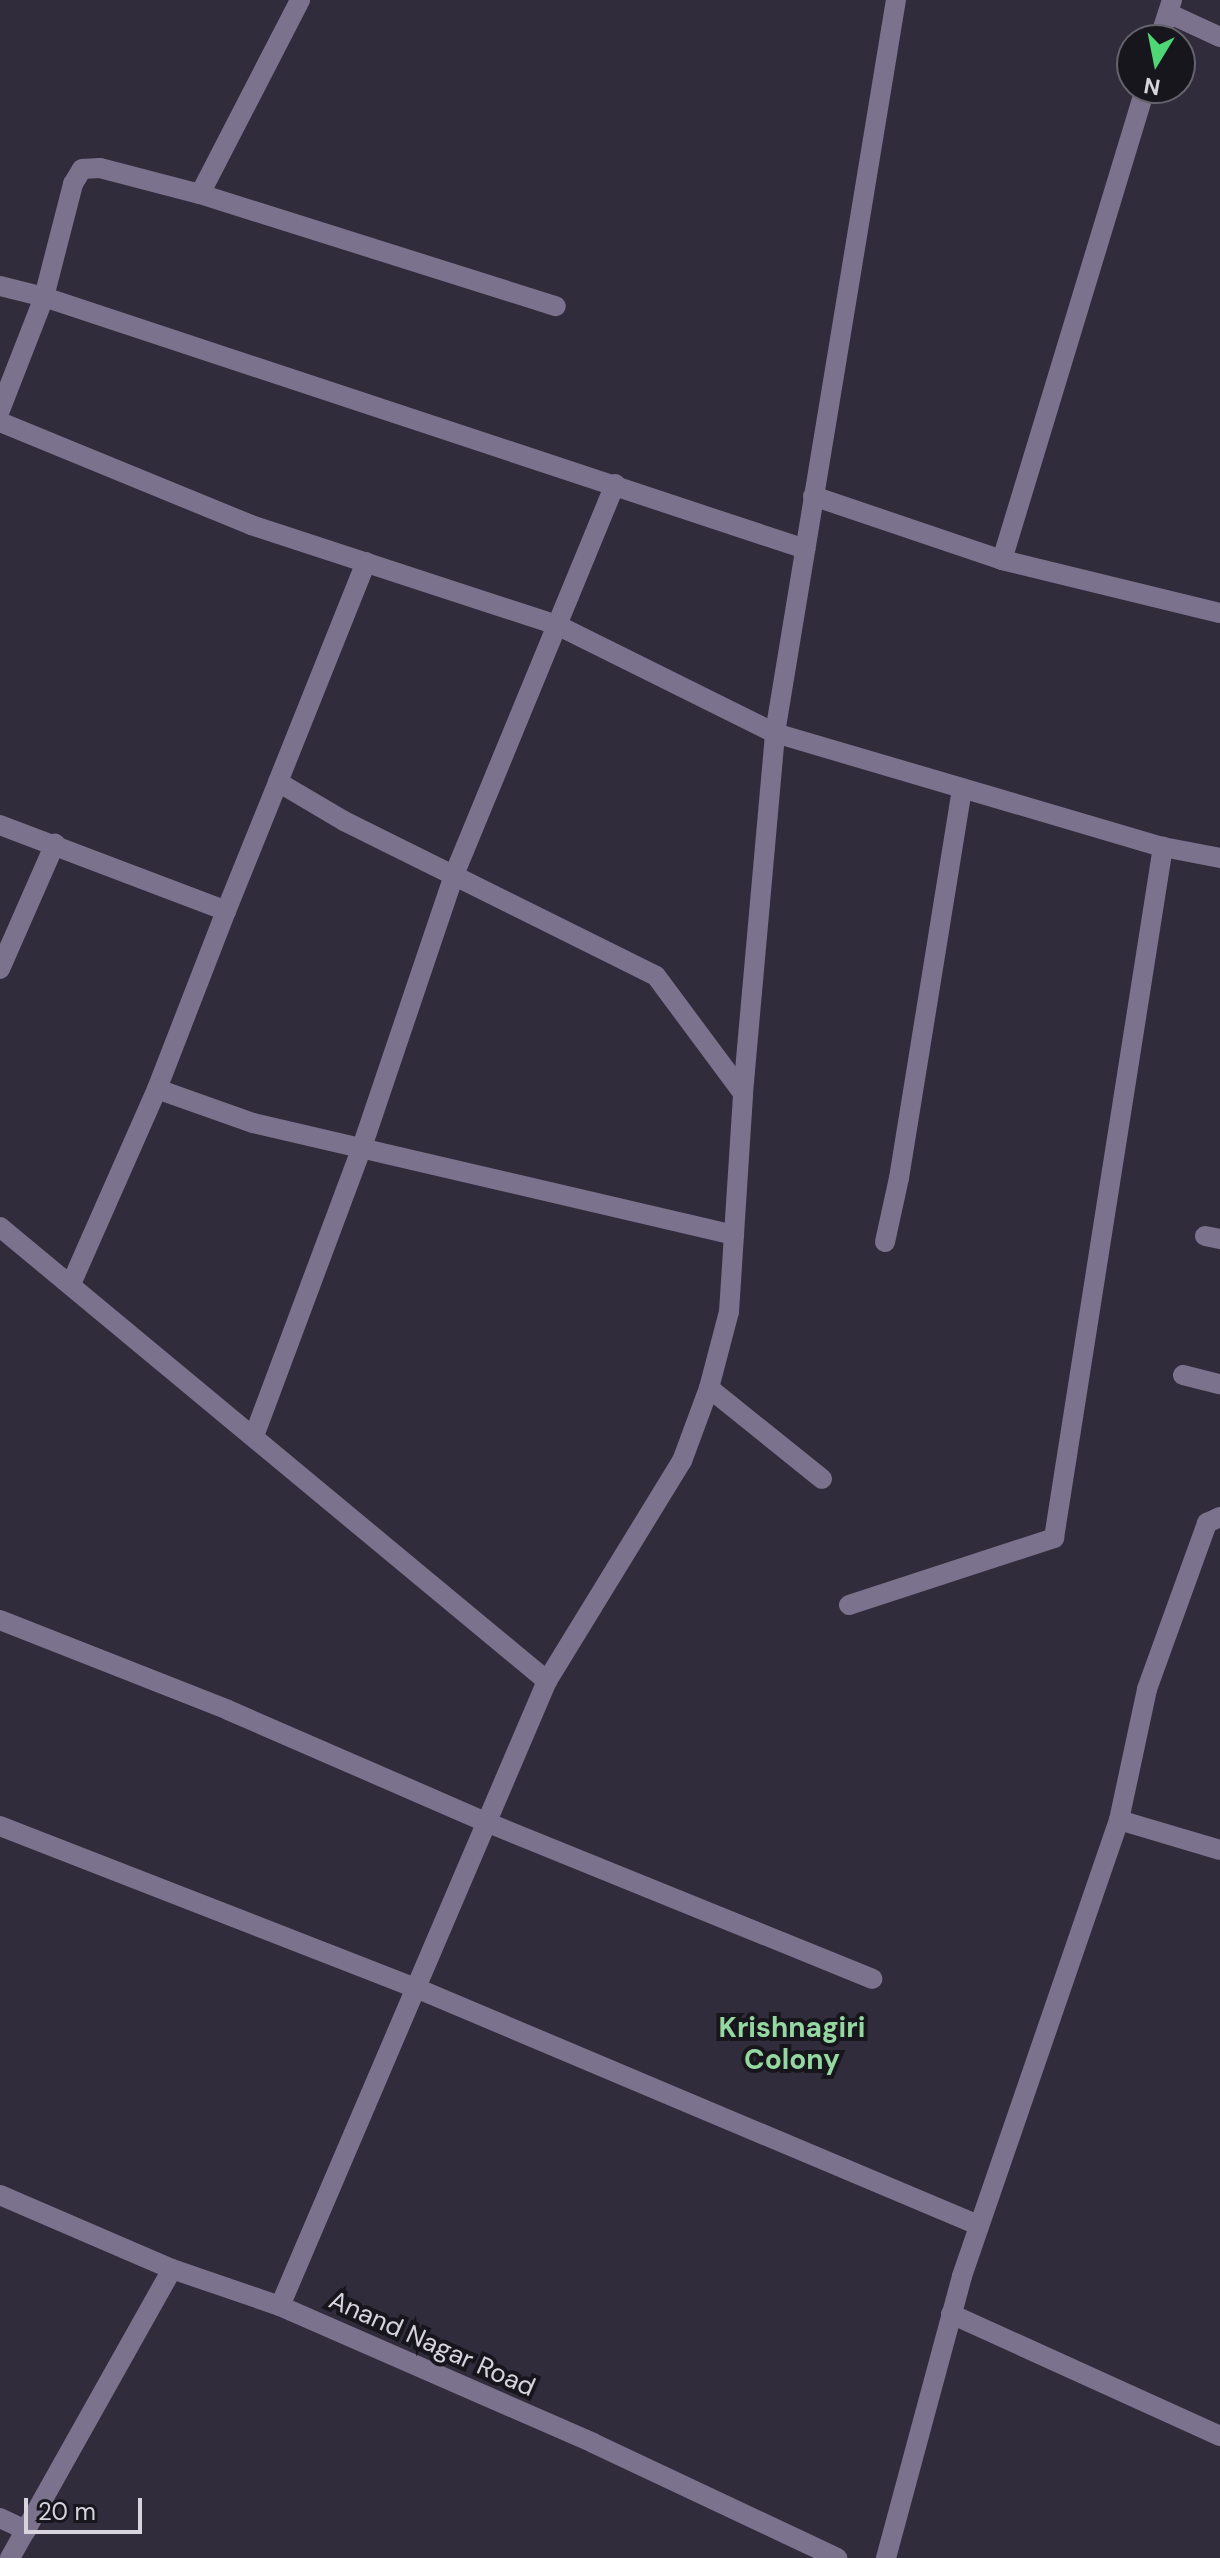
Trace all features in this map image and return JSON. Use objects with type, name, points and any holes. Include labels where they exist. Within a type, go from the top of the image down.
[{"type":"street","points":[[200,194],[300,0]]},
{"type":"street","points":[[280,2306],[547,1681],[682,1461],[709,1388],[729,1312],[743,1093],[775,733],[896,0]]},
{"type":"street","points":[[1170,7],[1220,37]]},
{"type":"street","points":[[1002,560],[1140,104]]},
{"type":"street","points":[[0,410],[44,297],[73,184],[82,169],[100,168],[200,194],[556,306]]},
{"type":"street","points":[[0,286],[44,297],[805,549]]},
{"type":"street","points":[[0,422],[251,525],[557,625],[775,733],[1163,847],[1220,858]]},
{"type":"street","points":[[254,1436],[362,1147],[454,875],[615,484]]},
{"type":"street","points":[[813,496],[1002,560],[1220,613]]},
{"type":"street","points":[[71,1284],[157,1089],[366,562]]},
{"type":"street","points":[[278,782],[344,821],[656,976],[743,1093]]},
{"type":"street","points":[[885,1242],[899,1178],[962,788]]},
{"type":"street","points":[[0,825],[226,911]]},
{"type":"street","points":[[0,969],[55,844]]},
{"type":"street","points":[[849,1605],[1054,1538],[1163,847]]},
{"type":"street","points":[[157,1089],[253,1123],[734,1235]]},
{"type":"street","points":[[0,1227],[9,1243],[71,1284],[547,1681]]},
{"type":"street","points":[[1183,1375],[1220,1384]]},
{"type":"street","points":[[709,1388],[822,1479]]},
{"type":"street","points":[[886,2558],[978,2225],[1119,1820],[1147,1689],[1207,1523],[1220,1517]]},
{"type":"street","points":[[0,1620],[228,1710],[486,1822],[872,1979]]},
{"type":"street","points":[[1119,1820],[1220,1850]]},
{"type":"street","points":[[0,1826],[416,1988],[978,2225]]},
{"type":"street","name":"Anand Nagar Road","points":[[0,2195],[172,2269],[280,2306],[593,2443],[837,2558]]},
{"type":"street","points":[[10,2558],[172,2269]]},
{"type":"street","points":[[951,2314],[1220,2436]]},
{"type":"street","points":[[0,2518],[26,2530]]},
{"type":"district","name":"Krishnagiri Colony","points":[[792,2044]]}]
